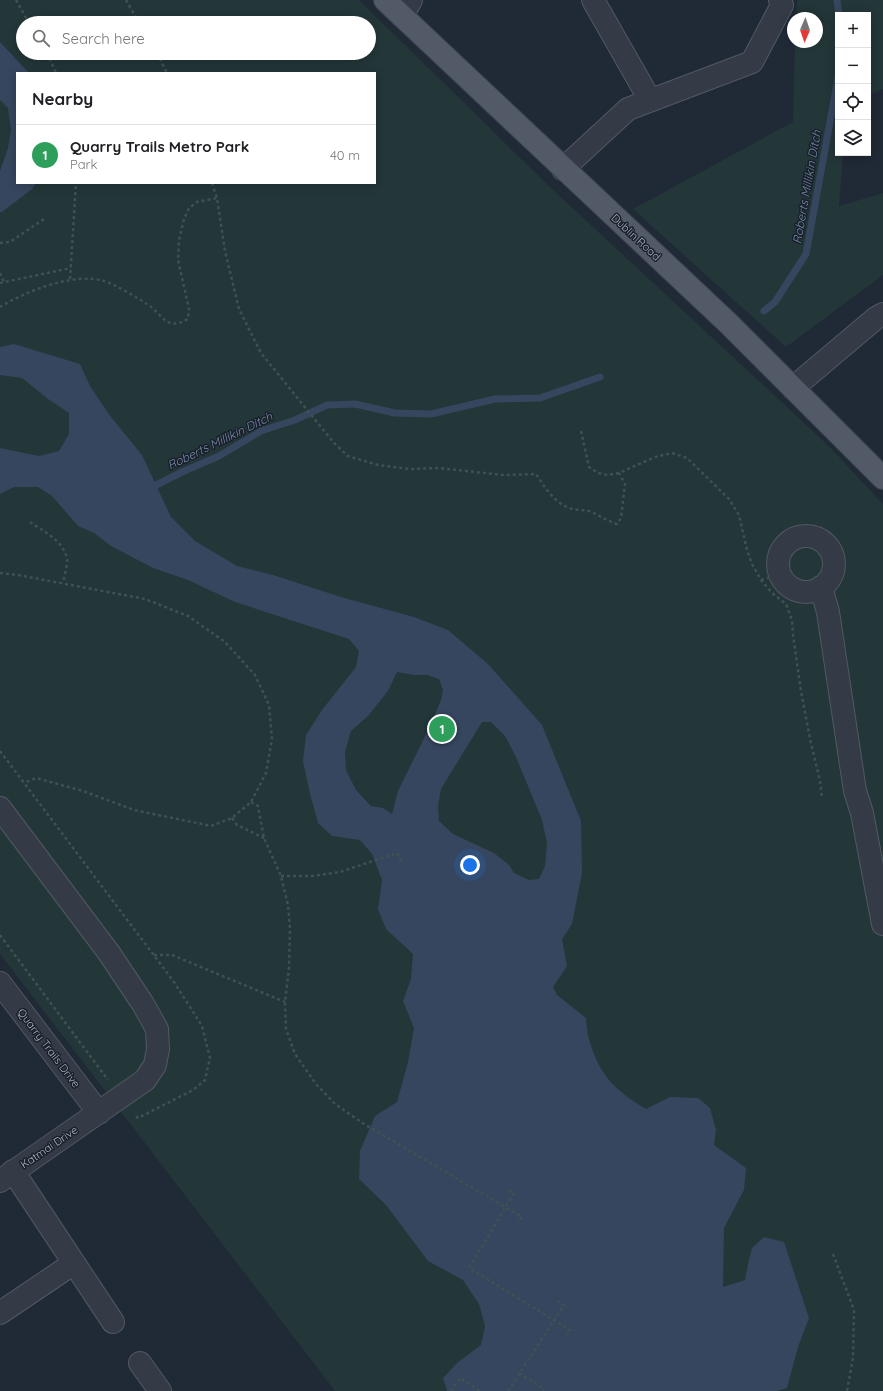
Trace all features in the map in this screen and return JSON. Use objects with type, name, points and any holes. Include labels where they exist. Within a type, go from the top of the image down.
[{"type":"main road","name":"Dublin Road","points":[[385,0],[407,8],[563,169],[728,323],[883,478]]},
{"type":"street","points":[[593,0],[650,100]]},
{"type":"street","points":[[563,169],[628,109],[752,62],[782,5],[780,0]]},
{"type":"street","points":[[793,388],[876,318],[883,314]]},
{"type":"street","points":[[801,536],[810,536],[819,539],[827,545],[832,553],[834,563],[833,572],[828,581],[821,587],[812,591],[802,592],[792,589],[785,582],[770,577],[777,564],[779,554],[784,545],[791,539],[801,536]]},
{"type":"street","points":[[821,587],[828,612],[855,791],[862,813],[883,924]]},
{"type":"street","name":"Katmai Drive","points":[[0,808],[108,953],[143,1004],[157,1029],[158,1049],[155,1065],[145,1080],[7,1176]]},
{"type":"street","name":"Quarry Trails Drive","points":[[0,983],[99,1113]]},
{"type":"street","points":[[7,1176],[74,1262],[113,1322]]},
{"type":"street","points":[[0,1313],[74,1262]]},
{"type":"street","points":[[140,1363],[160,1391]]},
{"type":"path","points":[[16,0],[25,16]]},
{"type":"path","points":[[126,0],[135,16]]},
{"type":"path","points":[[50,60],[56,72]]},
{"type":"path","points":[[160,60],[166,72]]},
{"type":"path","points":[[70,279],[76,184]]},
{"type":"path","points":[[212,184],[217,198],[225,251],[239,309],[261,353],[334,443],[348,456],[378,465],[410,469],[439,468],[503,475],[536,474],[545,488],[556,500],[568,508],[591,512],[608,522],[617,524],[621,518],[625,484],[619,473]]},
{"type":"path","points":[[0,307],[14,298],[70,279],[86,278],[105,281],[149,305],[165,321],[180,324],[188,320],[189,309],[178,260],[179,240],[184,219],[189,208],[197,202],[217,198]]},
{"type":"path","points":[[0,243],[10,242],[44,219]]},
{"type":"path","points":[[0,283],[71,268]]},
{"type":"path","points":[[0,273],[4,282]]},
{"type":"path","points":[[581,431],[589,467],[598,473],[607,475],[619,473],[655,457],[672,453],[687,458],[729,499],[740,515],[747,550],[770,577],[772,593],[786,604],[792,620],[793,635],[810,739],[820,781],[822,798]]},
{"type":"path","points":[[30,522],[51,536],[61,546],[67,559],[63,583]]},
{"type":"path","points":[[0,572],[145,599],[188,616],[224,642],[255,675],[270,705],[272,739],[266,773],[251,802],[232,818],[211,826],[134,810],[83,791],[36,778],[24,783]]},
{"type":"path","points":[[251,802],[258,806],[264,838],[281,876],[288,905],[290,928],[289,968],[285,1002],[286,1029],[296,1054],[316,1084],[334,1104],[364,1124],[522,1217],[518,1224]]},
{"type":"path","points":[[232,818],[236,825],[264,838]]},
{"type":"path","points":[[281,876],[313,876],[340,872],[363,866],[397,853],[401,862]]},
{"type":"path","points":[[0,935],[120,1097],[138,1118]]},
{"type":"path","points":[[154,955],[172,955],[285,1002]]},
{"type":"path","points":[[509,1190],[514,1193],[469,1268],[570,1330],[567,1335]]},
{"type":"path","points":[[833,1254],[854,1310],[854,1358],[847,1391]]},
{"type":"path","points":[[508,1391],[564,1305],[558,1301]]},
{"type":"path","points":[[519,1373],[544,1389],[543,1391]]},
{"type":"path","points":[[451,1391],[460,1378],[480,1391]]},
{"type":"shaded area","points":[[0,0],[359,0],[375,16],[16,16],[16,60],[376,60],[376,17],[550,187],[829,446],[883,504],[883,1391],[335,1391],[0,954]]},
{"type":"shaded area","points":[[797,0],[883,0],[883,89],[871,95],[871,12],[835,12],[835,156],[843,156],[839,206],[883,193],[883,275],[786,347],[633,209],[793,122],[795,48],[823,48],[823,12],[796,12]]},
{"type":"water","points":[[0,42],[28,72],[16,72],[16,184],[35,184],[32,189],[2,212],[0,212],[0,171],[8,148],[11,130],[8,108],[0,100]]},
{"type":"water","points":[[14,344],[80,364],[90,386],[111,417],[142,455],[171,517],[195,541],[237,566],[273,575],[341,597],[414,617],[448,630],[488,664],[542,725],[581,821],[582,873],[572,924],[562,939],[567,966],[553,987],[557,995],[586,1018],[588,1036],[594,1054],[598,1064],[610,1082],[626,1096],[646,1109],[670,1097],[698,1098],[710,1108],[716,1130],[714,1145],[746,1168],[744,1190],[724,1228],[723,1287],[745,1280],[752,1248],[764,1237],[784,1242],[809,1318],[798,1347],[787,1388],[777,1391],[447,1391],[443,1378],[457,1363],[481,1345],[485,1326],[479,1304],[463,1280],[428,1261],[386,1205],[359,1179],[360,1151],[375,1116],[397,1102],[408,1062],[414,1028],[403,1001],[411,979],[413,954],[386,929],[378,909],[382,880],[372,854],[360,840],[332,836],[318,823],[303,761],[306,735],[322,710],[356,667],[359,651],[349,639],[235,602],[188,580],[153,568],[111,546],[94,533],[78,526],[52,496],[38,487],[14,487],[0,494],[0,448],[39,456],[59,451],[69,434],[69,413],[48,399],[22,378],[0,375],[0,347]],"holes":[[[397,672],[414,675],[427,675],[439,679],[443,690],[441,700],[431,724],[398,791],[392,814],[383,808],[371,806],[356,790],[346,770],[345,752],[351,731],[368,716],[388,691]],[[482,722],[491,722],[505,736],[516,757],[542,820],[547,843],[545,866],[539,879],[529,880],[514,873],[509,865],[494,853],[453,834],[439,821],[438,806],[441,789]]]},
{"type":"waterway","name":"Roberts Millikin Ditch","points":[[837,0],[839,12]]},
{"type":"waterway","name":"Roberts Millikin Ditch","points":[[764,311],[775,302],[806,254],[837,84]]},
{"type":"waterway","name":"Roberts Millikin Ditch","points":[[148,489],[219,456],[261,431],[295,420],[327,405],[355,404],[395,413],[431,414],[495,399],[540,398],[600,377]]},
{"type":"place","name":"Quarry Trails Metro Park","points":[[442,729]]}]
